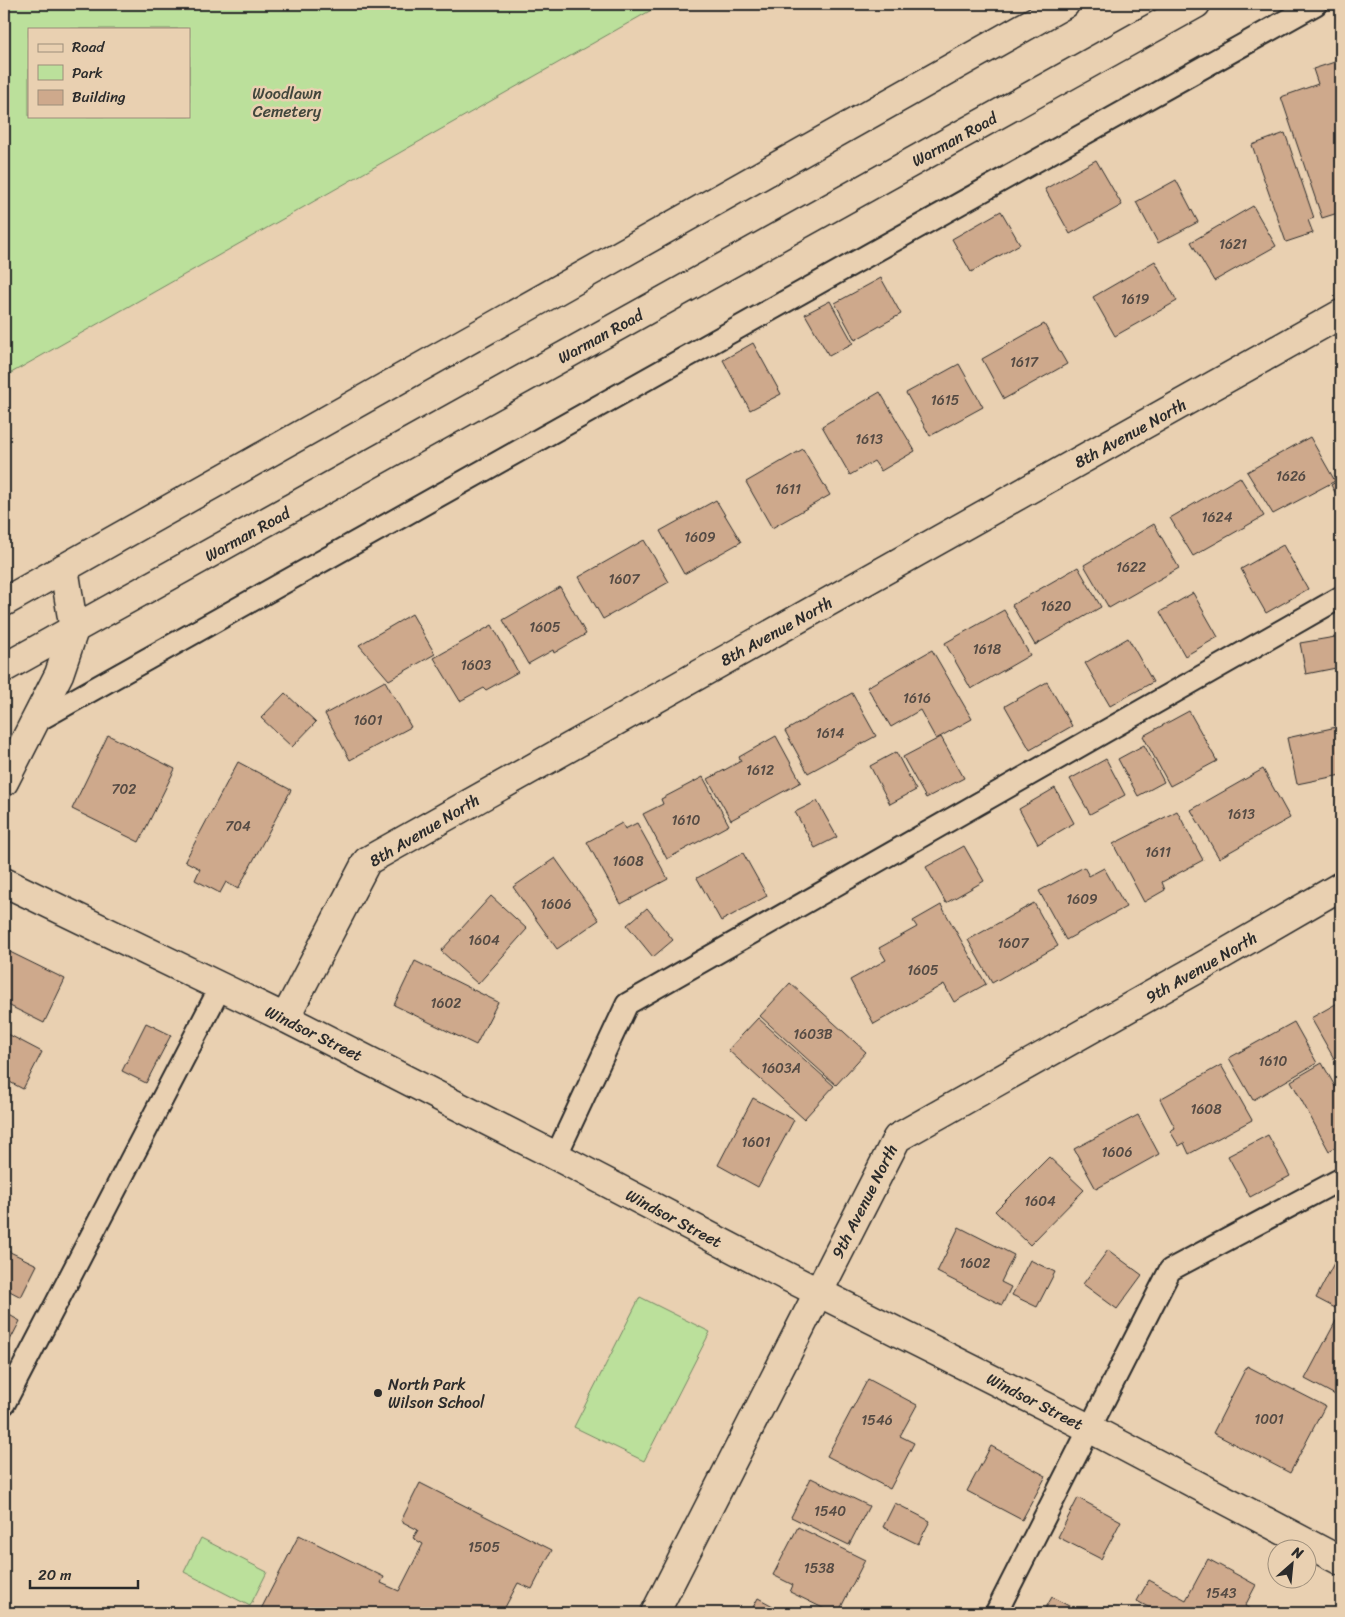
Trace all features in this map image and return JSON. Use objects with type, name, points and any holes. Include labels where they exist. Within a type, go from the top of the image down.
[{"type":"street","points":[[4,602],[1065,4]]},
{"type":"street","name":"Warman Road","points":[[4,668],[1196,4]]},
{"type":"street","name":"8th Avenue North","points":[[284,1018],[367,860],[1341,314]]},
{"type":"street","points":[[4,782],[59,674],[74,630],[64,568]]},
{"type":"street","name":"Windsor Street","points":[[4,882],[284,1018],[556,1156],[818,1292],[1088,1428],[1341,1561]]},
{"type":"street","name":"9th Avenue North","points":[[655,1613],[897,1138],[1341,886]]},
{"type":"lane","points":[[35,722],[1316,4]]},
{"type":"lane","points":[[556,1156],[627,1004],[1341,597]]},
{"type":"lane","points":[[4,1404],[220,988]]},
{"type":"lane","points":[[996,1613],[1088,1428],[1170,1270],[1341,1179]]},
{"type":"green space","name":"Woodlawn Cemetery","points":[[4,4],[662,4],[4,377]]},
{"type":"green space","points":[[640,1297],[710,1332],[644,1461],[574,1427]]},
{"type":"green space","points":[[201,1538],[267,1572],[250,1606],[184,1572]]},
{"type":"building","points":[[1341,60],[1341,212],[1322,218],[1281,97],[1318,84],[1313,69]]},
{"type":"building","points":[[1285,133],[1314,218],[1308,220],[1313,233],[1286,242],[1252,145]]},
{"type":"building","points":[[1096,160],[1122,205],[1070,234],[1045,189]]},
{"type":"building","points":[[1176,180],[1198,222],[1158,243],[1136,202]]},
{"type":"building","points":[[1253,206],[1276,246],[1214,281],[1191,242]]},
{"type":"building","points":[[1001,211],[1020,244],[971,272],[952,239]]},
{"type":"building","points":[[1155,261],[1177,301],[1115,336],[1093,297]]},
{"type":"building","points":[[881,278],[901,314],[855,340],[835,303]]},
{"type":"building","points":[[830,301],[853,343],[829,356],[805,314]]},
{"type":"building","points":[[1044,324],[1067,364],[1004,399],[982,359]]},
{"type":"building","points":[[753,343],[781,394],[750,410],[723,360]]},
{"type":"building","points":[[959,364],[983,407],[930,436],[906,393]]},
{"type":"building","points":[[880,392],[915,451],[881,471],[874,461],[850,475],[822,426]]},
{"type":"building","points":[[1310,437],[1335,481],[1273,514],[1247,472]]},
{"type":"building","points":[[803,449],[830,495],[772,528],[746,482]]},
{"type":"building","points":[[1240,477],[1264,516],[1193,556],[1170,518]]},
{"type":"building","points":[[1341,479],[1341,503],[1331,485]]},
{"type":"building","points":[[716,500],[741,542],[684,574],[660,531]]},
{"type":"building","points":[[1154,524],[1179,568],[1109,608],[1084,565]]},
{"type":"building","points":[[644,540],[669,582],[603,619],[579,577]]},
{"type":"building","points":[[1283,545],[1308,589],[1266,613],[1241,569]]},
{"type":"building","points":[[1078,567],[1101,607],[1035,645],[1012,605]]},
{"type":"building","points":[[560,587],[586,634],[554,653],[553,650],[528,664],[503,620]]},
{"type":"building","points":[[1193,593],[1218,637],[1185,656],[1160,612]]},
{"type":"building","points":[[1004,610],[1030,655],[971,689],[945,643]]},
{"type":"building","points":[[412,614],[435,654],[389,680],[359,645]]},
{"type":"building","points":[[492,625],[518,672],[486,690],[484,688],[460,701],[434,658]]},
{"type":"building","points":[[1341,636],[1341,667],[1306,674],[1300,643]]},
{"type":"building","points":[[1128,638],[1153,682],[1110,706],[1085,663]]},
{"type":"building","points":[[932,650],[972,719],[936,739],[920,710],[891,727],[867,687]]},
{"type":"building","points":[[385,681],[411,727],[350,760],[325,714]]},
{"type":"building","points":[[1047,682],[1072,726],[1030,750],[1005,706]]},
{"type":"building","points":[[285,693],[316,722],[292,747],[261,718]]},
{"type":"building","points":[[852,693],[876,736],[808,773],[785,731]]},
{"type":"building","points":[[1189,711],[1217,761],[1170,786],[1143,736]]},
{"type":"building","points":[[1341,726],[1341,775],[1297,784],[1287,738]]},
{"type":"building","points":[[108,735],[175,769],[139,842],[72,809]]},
{"type":"building","points":[[776,736],[801,782],[731,820],[708,779],[741,761],[739,757]]},
{"type":"building","points":[[941,737],[964,778],[926,798],[903,757]]},
{"type":"building","points":[[1144,745],[1164,782],[1138,796],[1118,759]]},
{"type":"building","points":[[896,752],[916,790],[890,804],[870,766]]},
{"type":"building","points":[[1106,759],[1125,795],[1090,814],[1070,779]]},
{"type":"building","points":[[238,762],[291,790],[238,889],[226,882],[220,893],[195,880],[200,869],[185,861]]},
{"type":"building","points":[[1263,769],[1290,818],[1219,858],[1191,810]]},
{"type":"building","points":[[703,777],[729,825],[667,859],[643,814],[663,804],[661,799]]},
{"type":"building","points":[[1055,788],[1074,823],[1038,844],[1019,809]]},
{"type":"building","points":[[817,801],[837,837],[815,848],[795,812]]},
{"type":"building","points":[[1177,811],[1203,860],[1162,882],[1165,890],[1144,902],[1113,844]]},
{"type":"building","points":[[622,823],[625,829],[637,823],[668,879],[621,904],[587,842]]},
{"type":"building","points":[[964,846],[984,881],[946,903],[926,867]]},
{"type":"building","points":[[743,853],[767,896],[721,921],[697,878]]},
{"type":"building","points":[[555,858],[599,920],[557,949],[513,887]]},
{"type":"building","points":[[1084,867],[1089,876],[1104,868],[1126,907],[1066,940],[1039,891]]},
{"type":"building","points":[[491,896],[527,929],[478,984],[441,951]]},
{"type":"building","points":[[1034,903],[1058,946],[992,983],[968,940]]},
{"type":"building","points":[[941,905],[986,984],[954,1002],[944,984],[874,1024],[850,980],[886,960],[879,948],[917,927],[913,921]]},
{"type":"building","points":[[647,908],[673,940],[653,957],[627,925]]},
{"type":"building","points":[[10,952],[65,979],[44,1023],[4,1003],[4,966]]},
{"type":"building","points":[[415,961],[498,1002],[476,1045],[394,1005]]},
{"type":"building","points":[[790,983],[866,1052],[836,1085],[760,1016]]},
{"type":"building","points":[[1341,1001],[1341,1071],[1311,1018]]},
{"type":"building","points":[[758,1018],[834,1086],[804,1119],[728,1050]]},
{"type":"building","points":[[1294,1022],[1317,1063],[1253,1100],[1229,1058]]},
{"type":"building","points":[[146,1023],[171,1035],[146,1083],[122,1071]]},
{"type":"building","points":[[4,1032],[42,1052],[23,1089],[4,1079]]},
{"type":"building","points":[[1322,1063],[1341,1097],[1341,1144],[1329,1151],[1291,1081]]},
{"type":"building","points":[[1221,1065],[1252,1120],[1189,1154],[1184,1143],[1179,1146],[1170,1131],[1175,1128],[1160,1099]]},
{"type":"building","points":[[753,1098],[794,1120],[758,1187],[718,1165]]},
{"type":"building","points":[[1138,1115],[1159,1154],[1096,1189],[1074,1149]]},
{"type":"building","points":[[1268,1135],[1290,1176],[1250,1197],[1228,1156]]},
{"type":"building","points":[[1049,1157],[1084,1190],[1030,1245],[995,1211]]},
{"type":"building","points":[[959,1227],[1014,1255],[1001,1282],[1011,1287],[1002,1305],[937,1272]]},
{"type":"building","points":[[6,1250],[37,1265],[21,1297],[4,1288],[4,1255]]},
{"type":"building","points":[[1108,1250],[1142,1275],[1117,1309],[1083,1284]]},
{"type":"building","points":[[1030,1260],[1055,1272],[1037,1307],[1012,1295]]},
{"type":"building","points":[[1334,1263],[1341,1267],[1341,1311],[1316,1298]]},
{"type":"building","points":[[4,1312],[20,1321],[4,1352]]},
{"type":"building","points":[[1338,1317],[1341,1318],[1341,1398],[1305,1379]]},
{"type":"building","points":[[1247,1366],[1325,1406],[1290,1473],[1213,1433]]},
{"type":"building","points":[[868,1379],[917,1405],[900,1436],[914,1443],[890,1489],[827,1456]]},
{"type":"building","points":[[991,1446],[1046,1476],[1022,1520],[967,1491]]},
{"type":"building","points":[[811,1478],[869,1506],[849,1545],[791,1517]]},
{"type":"building","points":[[420,1483],[552,1550],[532,1589],[518,1583],[502,1613],[259,1613],[299,1535],[384,1577],[381,1583],[399,1591],[423,1544],[413,1538],[418,1530],[401,1521]]},
{"type":"building","points":[[1078,1498],[1121,1521],[1101,1559],[1058,1537]]},
{"type":"building","points":[[895,1503],[930,1521],[918,1544],[883,1527]]},
{"type":"building","points":[[798,1527],[865,1560],[838,1613],[833,1613],[790,1592],[793,1585],[773,1575]]},
{"type":"building","points":[[1208,1559],[1256,1585],[1245,1606],[1252,1610],[1251,1613],[1159,1613],[1137,1601],[1149,1580],[1186,1600]]},
{"type":"building","points":[[1052,1597],[1082,1613],[1043,1613]]},
{"type":"building","points":[[758,1598],[786,1613],[750,1613]]},
{"type":"place","name":"North Park Wilson School","points":[[378,1393]]}]
